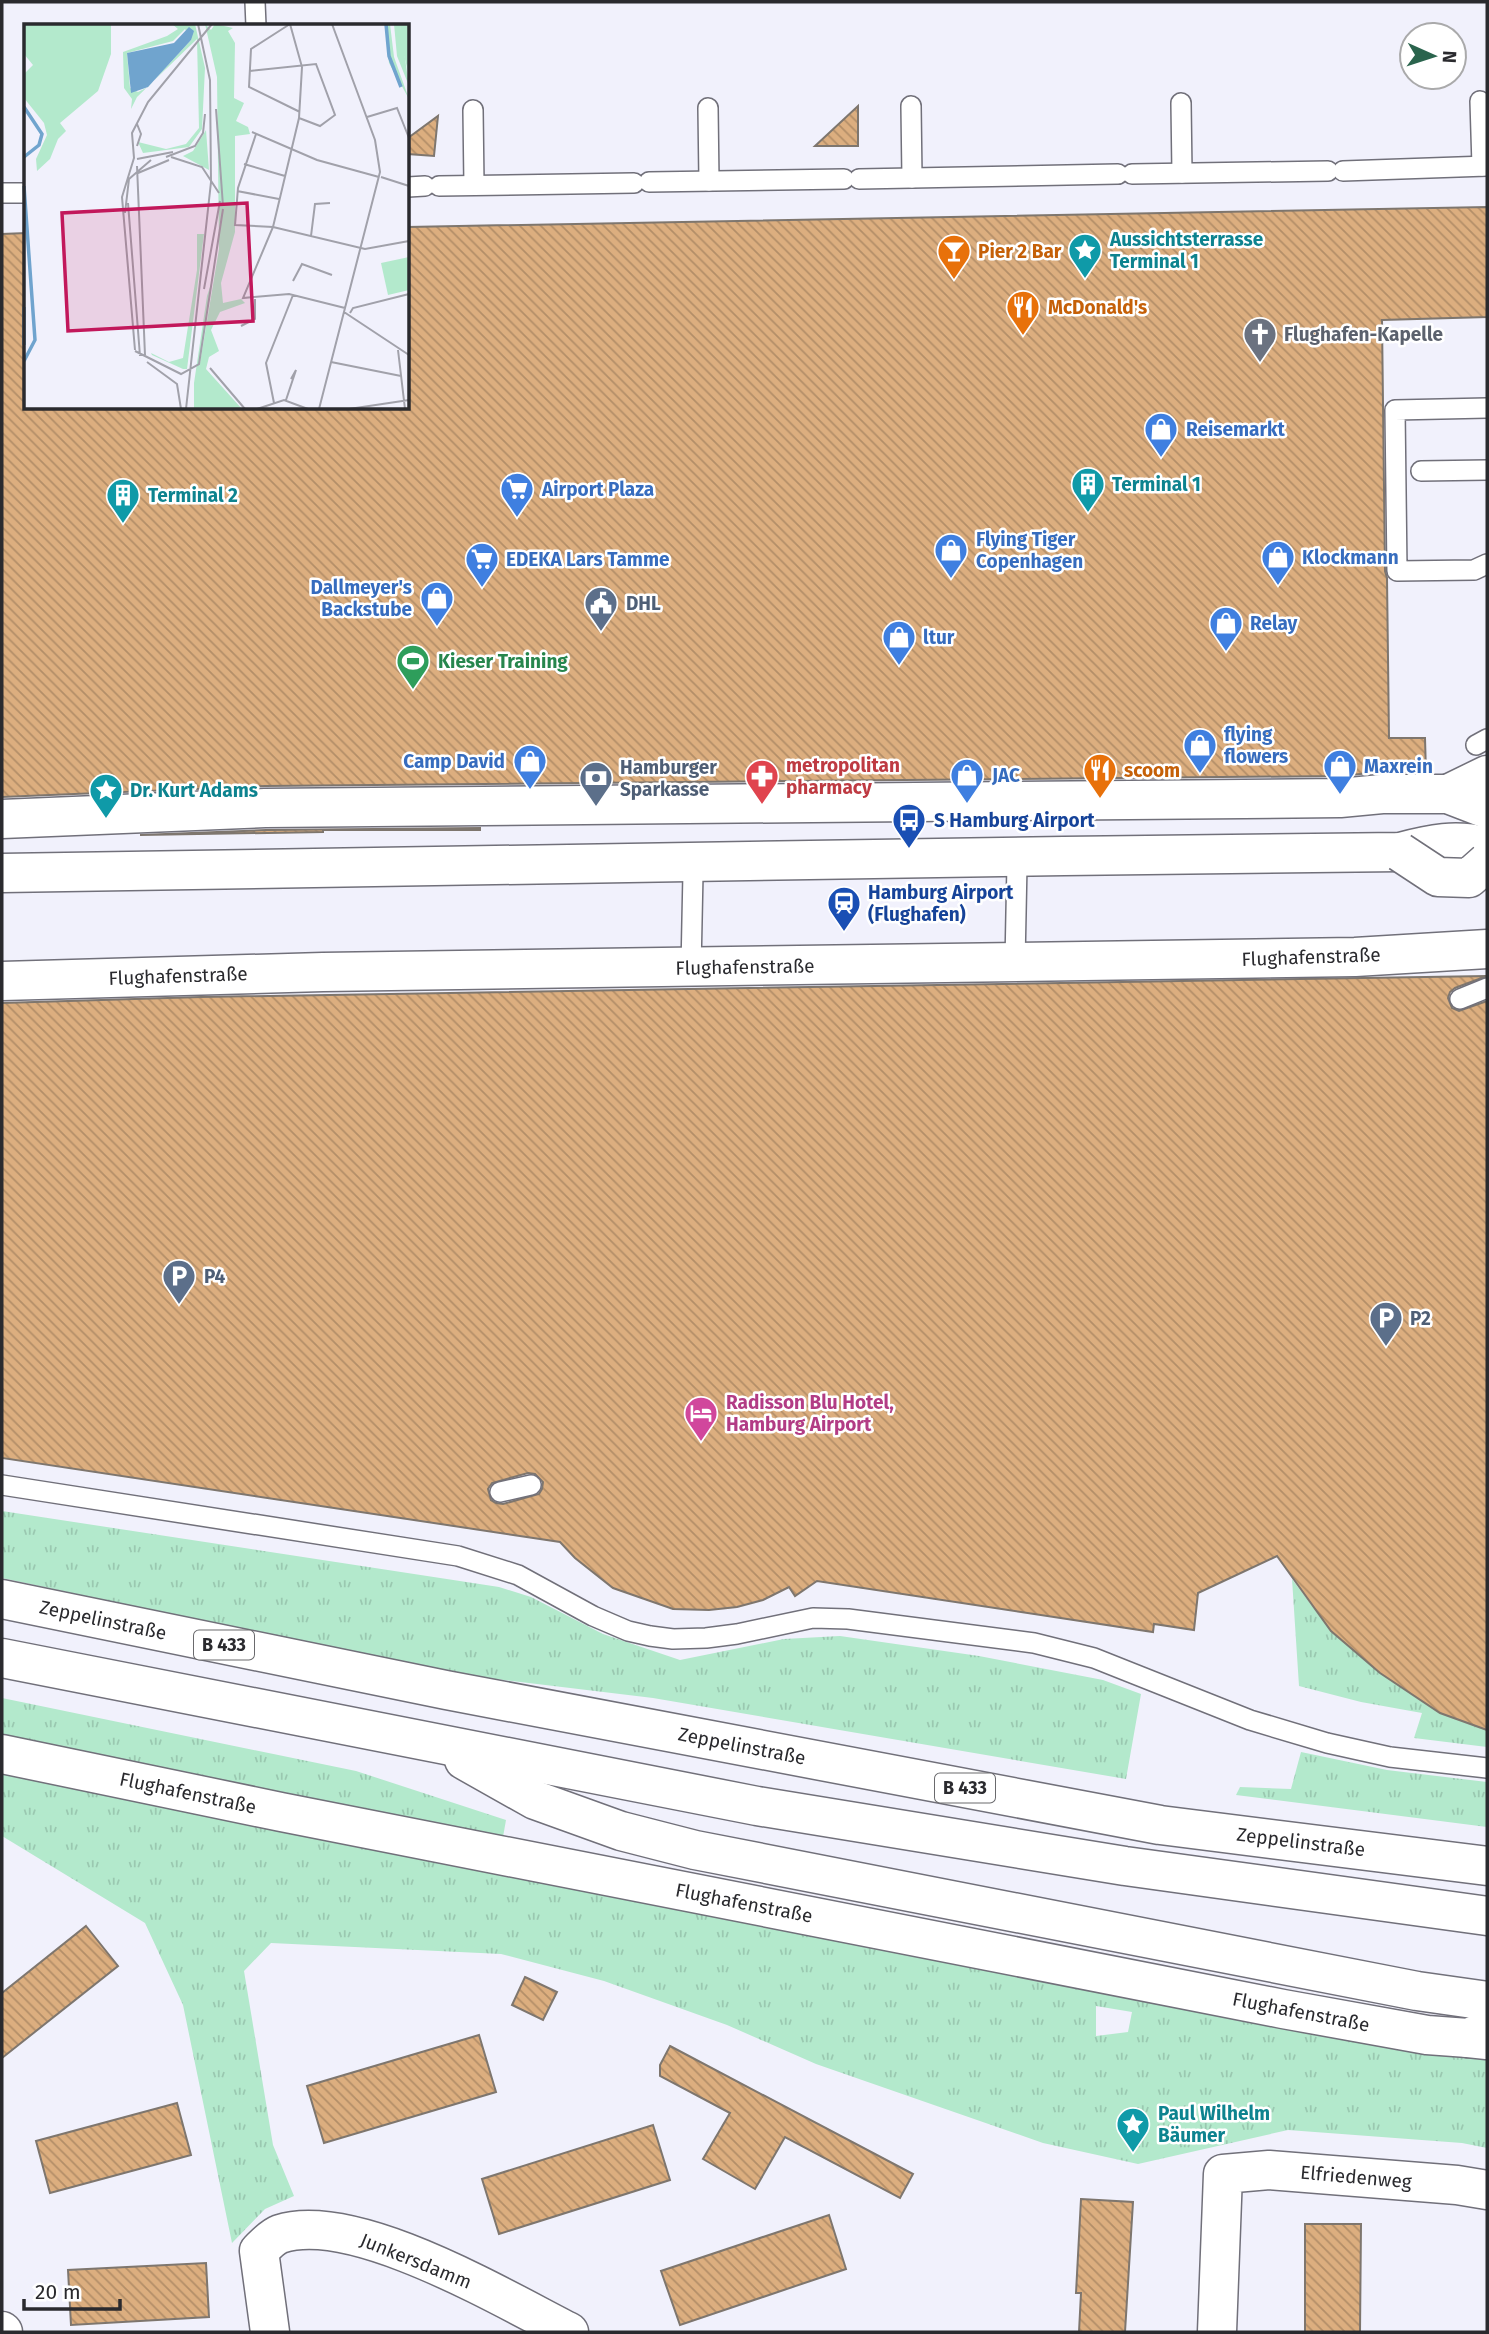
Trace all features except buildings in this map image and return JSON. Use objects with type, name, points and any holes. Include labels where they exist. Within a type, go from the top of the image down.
[{"type":"main road","points":[[1448,794],[1483,753]]},
{"type":"main road","points":[[2,819],[265,808],[1340,798],[1382,794],[1448,794],[1487,809]]},
{"type":"main road","points":[[1400,852],[1438,827],[1471,826],[1487,839]]},
{"type":"main road","points":[[1400,852],[1438,842],[1471,842],[1487,847]]},
{"type":"main road","points":[[1400,852],[1438,877],[1469,878],[1487,862]]},
{"type":"main road","points":[[2,873],[1400,852],[1438,859],[1470,859],[1487,854]]},
{"type":"main road","name":"Flughafenstraße","points":[[2,981],[323,972],[1355,957],[1487,948]]},
{"type":"main road","name":"Zeppelinstraße","points":[[2,1599],[446,1690],[1160,1825],[1487,1866]]},
{"type":"main road","points":[[2,1658],[757,1806],[1125,1866],[1487,1916]]},
{"type":"main road","points":[[435,1744],[535,1800],[621,1831],[695,1850],[1417,1991],[1487,2001]]},
{"type":"main road","name":"Flughafenstraße","points":[[2,1754],[281,1812],[1283,2010],[1427,2035],[1481,2036]]},
{"type":"main road","name":"Elfriedenweg","points":[[1217,2332],[1223,2174],[1269,2170],[1457,2185],[1487,2190]]},
{"type":"main road","name":"Junkersdamm","points":[[270,2332],[259,2251],[276,2235],[299,2230],[349,2234],[442,2267],[569,2332]]},
{"type":"lane","points":[[256,2],[256,24]]},
{"type":"lane","points":[[424,186],[1336,171],[1485,166],[1480,101]]},
{"type":"lane","points":[[1181,103],[1182,173]]},
{"type":"lane","points":[[911,106],[912,178]]},
{"type":"lane","points":[[708,108],[709,181]]},
{"type":"lane","points":[[472,110],[474,185]]},
{"type":"lane","points":[[2,193],[24,193]]},
{"type":"lane","points":[[1487,408],[1395,410],[1397,571],[1475,570],[1487,564]]},
{"type":"lane","points":[[1421,471],[1487,470]]},
{"type":"lane","points":[[1015,962],[1017,864]]},
{"type":"lane","points":[[691,968],[693,873]]},
{"type":"lane","points":[[1460,999],[1487,988]]},
{"type":"lane","points":[[2,1485],[458,1556],[518,1575],[593,1616],[650,1636],[673,1639],[706,1638],[813,1618],[848,1619],[1034,1643],[1094,1658],[1250,1720],[1327,1743],[1390,1757],[1487,1768]]},
{"type":"lane","points":[[500,1493],[531,1485]]},
{"type":"green space","points":[[2,1511],[499,1587],[531,1597],[603,1634],[680,1660],[784,1639],[840,1636],[979,1656],[1103,1680],[1141,1694],[1126,1779],[653,1698],[445,1673],[2,1578]]},
{"type":"green space","points":[[1292,1579],[1331,1631],[1440,1713],[1487,1730],[1487,1747],[1414,1738],[1422,1713],[1361,1702],[1299,1686]]},
{"type":"green space","points":[[2,1698],[356,1771],[506,1820],[503,1837],[2,1735]]},
{"type":"green space","points":[[1301,1752],[1387,1770],[1487,1782],[1487,1827],[1236,1795],[1240,1787],[1291,1789]]},
{"type":"green space","points":[[2,1771],[1487,2054],[1487,2148],[1462,2143],[1288,2130],[1138,2164],[1043,2143],[816,2064],[727,2025],[604,1981],[501,1954],[271,1943],[244,1971],[273,2145],[294,2196],[265,2209],[232,2243],[183,2005],[145,1923],[2,1836]],"holes":[[[1096,2006],[1132,2012],[1128,2032],[1096,2036]]]},
{"type":"place","name":"Aussichtsterrasse Terminal 1","points":[[1085,280]]},
{"type":"place","name":"Pier 2 Bar","points":[[954,281]]},
{"type":"place","name":"McDonald's","points":[[1023,337]]},
{"type":"place","name":"Flughafen-Kapelle","points":[[1260,364]]},
{"type":"place","name":"Reisemarkt","points":[[1161,459]]},
{"type":"place","name":"Terminal 1","points":[[1088,514]]},
{"type":"place","name":"Airport Plaza","points":[[517,519]]},
{"type":"place","name":"Terminal 2","points":[[123,525]]},
{"type":"place","name":"Flying Tiger Copenhagen","points":[[951,580]]},
{"type":"place","name":"Klockmann","points":[[1278,587]]},
{"type":"place","name":"EDEKA Lars Tamme","points":[[482,589]]},
{"type":"place","name":"Dallmeyer's Backstube","points":[[437,628]]},
{"type":"place","name":"DHL","points":[[601,633]]},
{"type":"place","name":"Relay","points":[[1226,653]]},
{"type":"place","name":"ltur","points":[[899,667]]},
{"type":"place","name":"Kieser Training","points":[[413,691]]},
{"type":"place","name":"flying flowers","points":[[1200,775]]},
{"type":"place","name":"Camp David","points":[[530,791]]},
{"type":"place","name":"Maxrein","points":[[1340,796]]},
{"type":"place","name":"scoom","points":[[1100,800]]},
{"type":"place","name":"JAC","points":[[967,805]]},
{"type":"place","name":"metropolitan pharmacy","points":[[762,806]]},
{"type":"place","name":"Hamburger Sparkasse","points":[[596,808]]},
{"type":"place","name":"Dr. Kurt Adams","points":[[106,820]]},
{"type":"place","name":"S Hamburg Airport","points":[[909,850]]},
{"type":"place","name":"Hamburg Airport (Flughafen)","points":[[844,933]]},
{"type":"place","name":"P4","points":[[179,1306]]},
{"type":"place","name":"P2","points":[[1386,1348]]},
{"type":"place","name":"Radisson Blu Hotel, Hamburg Airport","points":[[701,1443]]},
{"type":"place","name":"Paul Wilhelm Bäumer","points":[[1133,2154]]}]
